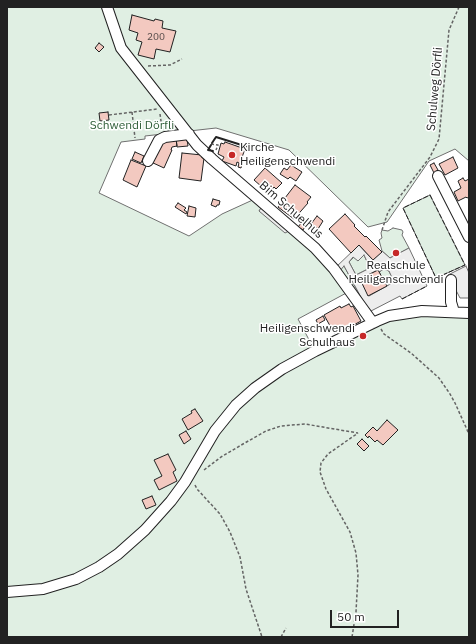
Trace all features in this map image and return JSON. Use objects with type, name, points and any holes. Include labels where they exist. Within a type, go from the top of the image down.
[{"type":"street","name":"Bim Schuelhus","points":[[107,7],[119,44],[189,134],[210,158],[315,248],[334,269],[375,322]]},
{"type":"street","points":[[148,160],[159,140],[166,137],[189,134]]},
{"type":"street","points":[[438,176],[469,237]]},
{"type":"street","points":[[452,280],[451,302],[454,312]]},
{"type":"street","points":[[7,592],[43,588],[76,578],[99,567],[118,554],[135,540],[164,510],[185,482],[215,431],[245,396],[266,379],[282,369],[315,351],[389,316],[422,311],[469,313]]},
{"type":"path","name":"Schulweg Dörfli","points":[[382,230],[388,212],[430,157],[439,139],[449,30],[459,7]]},
{"type":"path","points":[[136,66],[170,65],[182,59]]},
{"type":"path","points":[[109,115],[159,108],[162,132]]},
{"type":"path","points":[[132,112],[135,138]]},
{"type":"path","points":[[375,322],[384,334],[411,353],[439,378],[456,403],[469,434]]},
{"type":"path","points":[[201,473],[209,466],[243,444],[266,431],[281,426],[305,424],[358,433],[328,454],[321,463],[320,472],[326,488],[350,532],[356,553],[358,575],[356,612],[352,637]]},
{"type":"path","points":[[195,484],[197,489],[220,514],[230,532],[240,557],[246,589],[262,637]]},
{"type":"path","points":[[281,637],[286,628]]},
{"type":"green space","name":"Schwendi Dörfli","points":[[7,7],[469,7],[469,161],[455,149],[429,161],[387,222],[368,227],[289,150],[216,128],[145,136],[145,139],[121,142],[99,193],[189,236],[222,214],[257,198],[264,204],[259,211],[293,229],[350,291],[298,319],[315,351],[389,316],[469,313],[469,637],[7,637]]},
{"type":"green space","points":[[430,195],[465,265],[436,278],[403,208]]},
{"type":"green space","points":[[393,228],[402,230],[402,235],[409,248],[390,258],[382,251],[379,240],[382,238],[382,230],[388,231]]},
{"type":"green space","points":[[364,255],[370,268],[356,275],[349,262],[354,257]]},
{"type":"green space","points":[[344,266],[362,299],[339,271]]},
{"type":"green space","points":[[384,269],[389,271],[394,282],[387,286],[379,272]]},
{"type":"shaded area","points":[[264,204],[293,229],[285,233],[259,211]]},
{"type":"shaded area","points":[[359,245],[373,260],[382,251],[390,258],[409,248],[427,286],[402,299],[400,296],[371,311],[334,269]],"holes":[[[364,255],[370,268],[356,275],[349,262],[353,257],[358,261]],[[344,266],[362,299],[339,272]],[[384,269],[389,271],[394,282],[369,296],[360,279],[378,270],[379,272]]]},
{"type":"shaded area","points":[[466,266],[469,273],[469,298],[460,298],[448,275]]},
{"type":"building","points":[[132,15],[154,21],[155,19],[163,21],[162,28],[176,31],[170,52],[156,49],[154,59],[138,55],[142,42],[136,40],[138,33],[129,30]]},
{"type":"building","points":[[99,43],[104,47],[99,52],[95,48]]},
{"type":"building","points":[[108,112],[109,120],[100,121],[99,113]]},
{"type":"building","points":[[176,138],[177,146],[172,147],[164,168],[151,162],[163,139]]},
{"type":"building","points":[[176,138],[187,139],[188,146],[177,147]]},
{"type":"building","name":"Kirche Heiligenschwendi","points":[[225,142],[245,149],[241,160],[243,161],[241,168],[238,167],[239,163],[237,162],[236,166],[222,161],[224,157],[218,154],[221,143],[224,144]]},
{"type":"building","points":[[135,152],[144,156],[141,163],[132,159]]},
{"type":"building","points":[[182,153],[202,155],[202,158],[204,158],[201,181],[179,178]]},
{"type":"building","points":[[453,157],[458,168],[445,175],[439,164]]},
{"type":"building","points":[[131,160],[146,166],[137,187],[123,180]]},
{"type":"building","points":[[434,163],[438,170],[434,173],[430,165]]},
{"type":"building","points":[[291,165],[302,172],[296,181],[290,177],[288,179],[280,174],[284,168],[287,170]]},
{"type":"building","points":[[265,168],[282,183],[276,189],[274,187],[269,193],[254,180]]},
{"type":"building","points":[[463,178],[465,181],[469,179],[469,197],[458,201],[454,192],[461,188],[458,181]]},
{"type":"building","points":[[295,185],[311,197],[307,202],[308,203],[294,219],[278,207]]},
{"type":"building","points":[[213,199],[220,201],[219,205],[216,207],[211,205]]},
{"type":"building","points":[[178,203],[186,208],[184,210],[187,212],[186,214],[175,207]]},
{"type":"building","points":[[189,206],[196,208],[195,217],[187,216]]},
{"type":"building","points":[[345,214],[355,225],[354,226],[382,252],[373,260],[359,245],[351,253],[329,229]]},
{"type":"building","points":[[317,216],[323,221],[318,229],[311,224]]},
{"type":"building","points":[[302,222],[306,225],[303,230],[298,227]]},
{"type":"building","points":[[378,270],[387,286],[368,296],[360,279]]},
{"type":"building","points":[[349,304],[351,307],[353,306],[361,321],[334,333],[324,315],[340,306],[341,308]]},
{"type":"building","points":[[323,316],[325,320],[318,324],[316,320]]},
{"type":"building","points":[[365,333],[367,336],[360,339],[359,336]]},
{"type":"building","points":[[195,409],[203,421],[188,430],[182,419],[192,413],[191,411]]},
{"type":"building","points":[[387,420],[398,430],[383,445],[377,440],[375,442],[369,436],[368,438],[365,435],[373,427],[377,431]]},
{"type":"building","points":[[186,431],[191,439],[184,444],[179,435]]},
{"type":"building","points":[[362,439],[369,446],[364,451],[357,444]]},
{"type":"building","points":[[168,454],[176,470],[173,472],[177,481],[159,490],[154,480],[162,476],[154,460]]},
{"type":"building","points":[[152,496],[156,505],[146,509],[142,500]]},
{"type":"fence","points":[[430,195],[465,265],[436,278],[403,208],[430,195]]},
{"type":"fence","points":[[402,299],[427,286]]},
{"type":"wall","points":[[212,143],[216,137],[248,147]]},
{"type":"wall","points":[[211,145],[208,150],[213,151]]},
{"type":"place","name":"Kirche Heiligenschwendi","points":[[232,155]]},
{"type":"place","name":"Realschule Heiligenschwendi","points":[[396,253]]},
{"type":"place","name":"Heiligenschwendi Schulhaus","points":[[363,336]]}]
